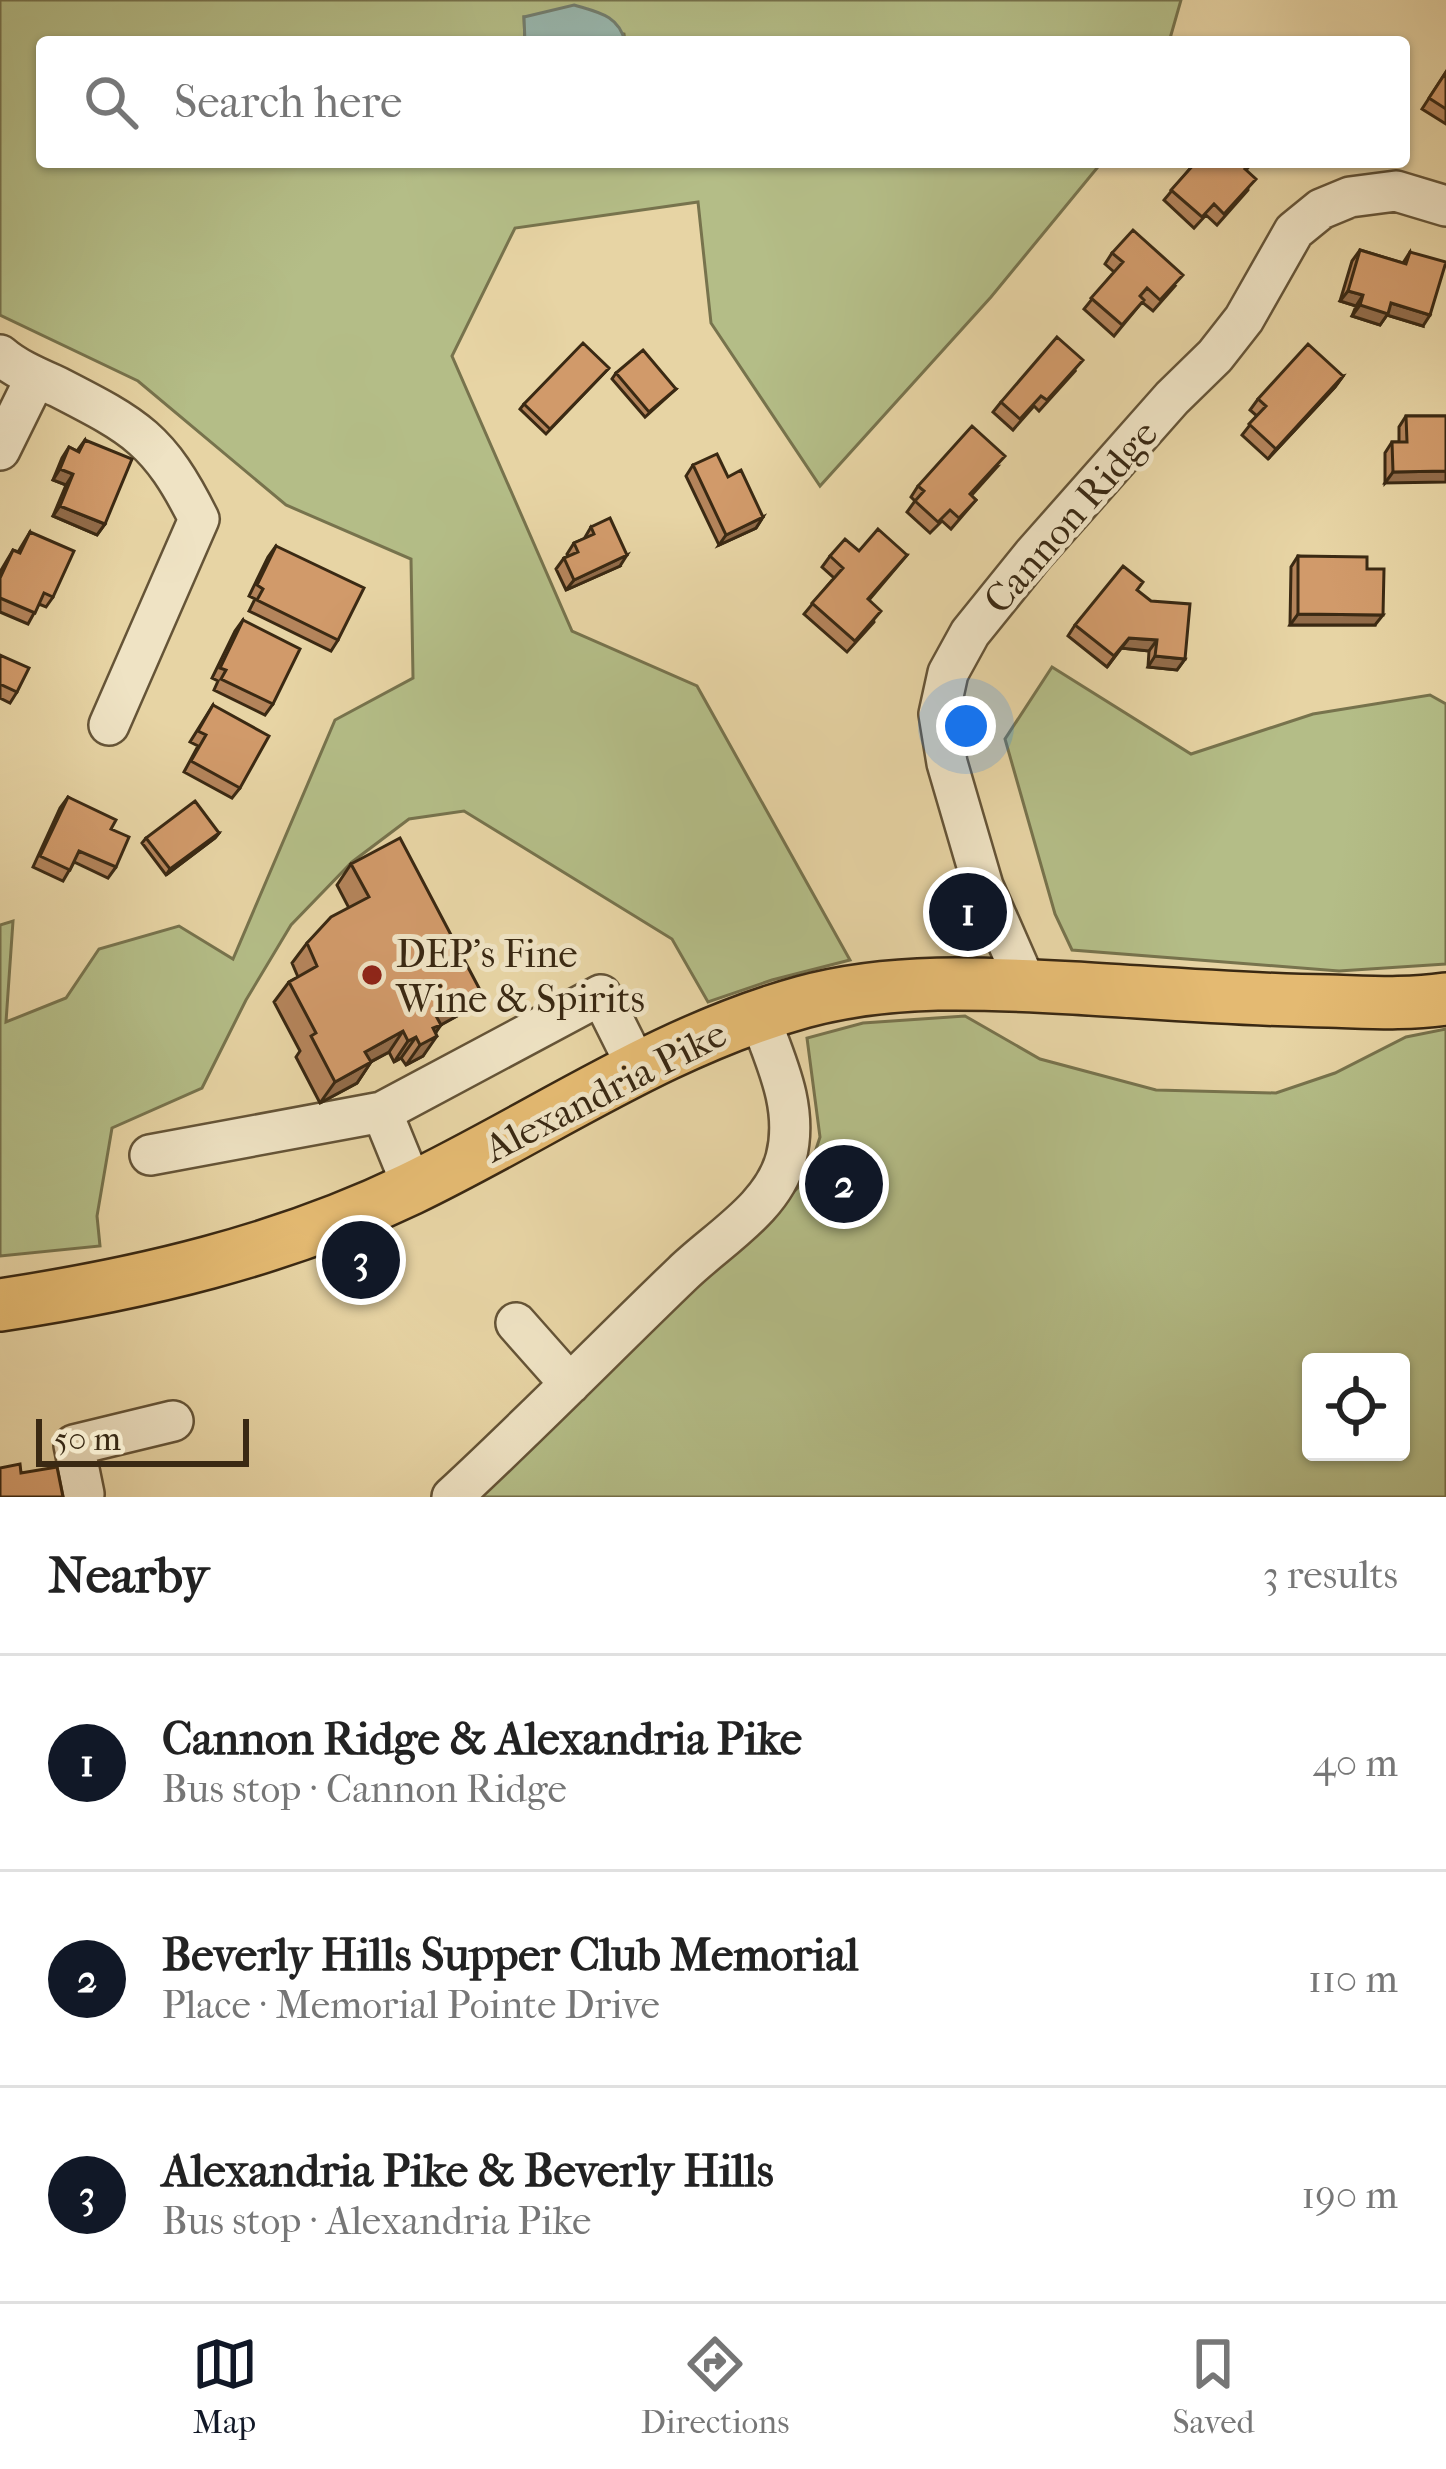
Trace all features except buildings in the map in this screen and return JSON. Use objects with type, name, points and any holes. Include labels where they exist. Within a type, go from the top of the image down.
[{"type":"main road","name":"Alexandria Pike","points":[[0,1305],[129,1283],[338,1222],[412,1188],[685,1043],[759,1016],[860,989],[984,983],[1277,1000],[1421,1003],[1446,999]]},
{"type":"street","name":"Cannon Ridge","points":[[1027,986],[983,886],[947,763],[939,714],[948,673],[970,633],[1033,555],[1229,338],[1294,232],[1321,209],[1350,197],[1396,191],[1446,206]]},
{"type":"street","points":[[0,355],[107,413],[156,448],[199,519],[109,725]]},
{"type":"street","points":[[0,450],[37,376]]},
{"type":"street","points":[[149,1155],[382,1112],[601,995],[638,1067]]},
{"type":"street","points":[[452,1497],[686,1269],[737,1226],[781,1173],[787,1155],[789,1101],[759,1016]]},
{"type":"street","points":[[382,1112],[412,1188]]},
{"type":"street","points":[[517,1323],[570,1384]]},
{"type":"street","points":[[96,1496],[74,1445],[173,1421]]},
{"type":"green space","points":[[0,0],[1181,0],[1171,36],[624,36],[524,17],[525,36],[36,36],[36,168],[1097,168],[991,297],[820,486],[711,323],[698,202],[515,228],[452,356],[572,631],[697,686],[850,960],[708,1002],[672,939],[464,811],[409,819],[352,862],[291,925],[202,1088],[112,1128],[97,1216],[100,1246],[0,1256],[0,925],[13,921],[6,1022],[66,998],[99,949],[179,926],[233,959],[335,720],[413,678],[411,559],[286,505],[138,381],[0,315]]},
{"type":"green space","points":[[1052,667],[1191,754],[1313,714],[1430,695],[1446,704],[1446,964],[1339,971],[1072,950],[1055,914],[1005,739]]},
{"type":"green space","points":[[965,1016],[1040,1059],[1156,1090],[1276,1093],[1335,1073],[1406,1037],[1446,1029],[1446,1497],[477,1497],[806,1180],[820,1137],[807,1038],[863,1023]]},
{"type":"water","points":[[574,5],[612,20],[623,36],[525,36],[524,17]]},
{"type":"place","name":"Cannon Ridge & Alexandria Pike","points":[[968,912]]},
{"type":"place","name":"DEP's Fine Wine & Spirits","points":[[372,975]]},
{"type":"place","name":"Beverly Hills Supper Club Memorial","points":[[844,1184]]},
{"type":"place","name":"Alexandria Pike & Beverly Hills","points":[[361,1260]]}]
